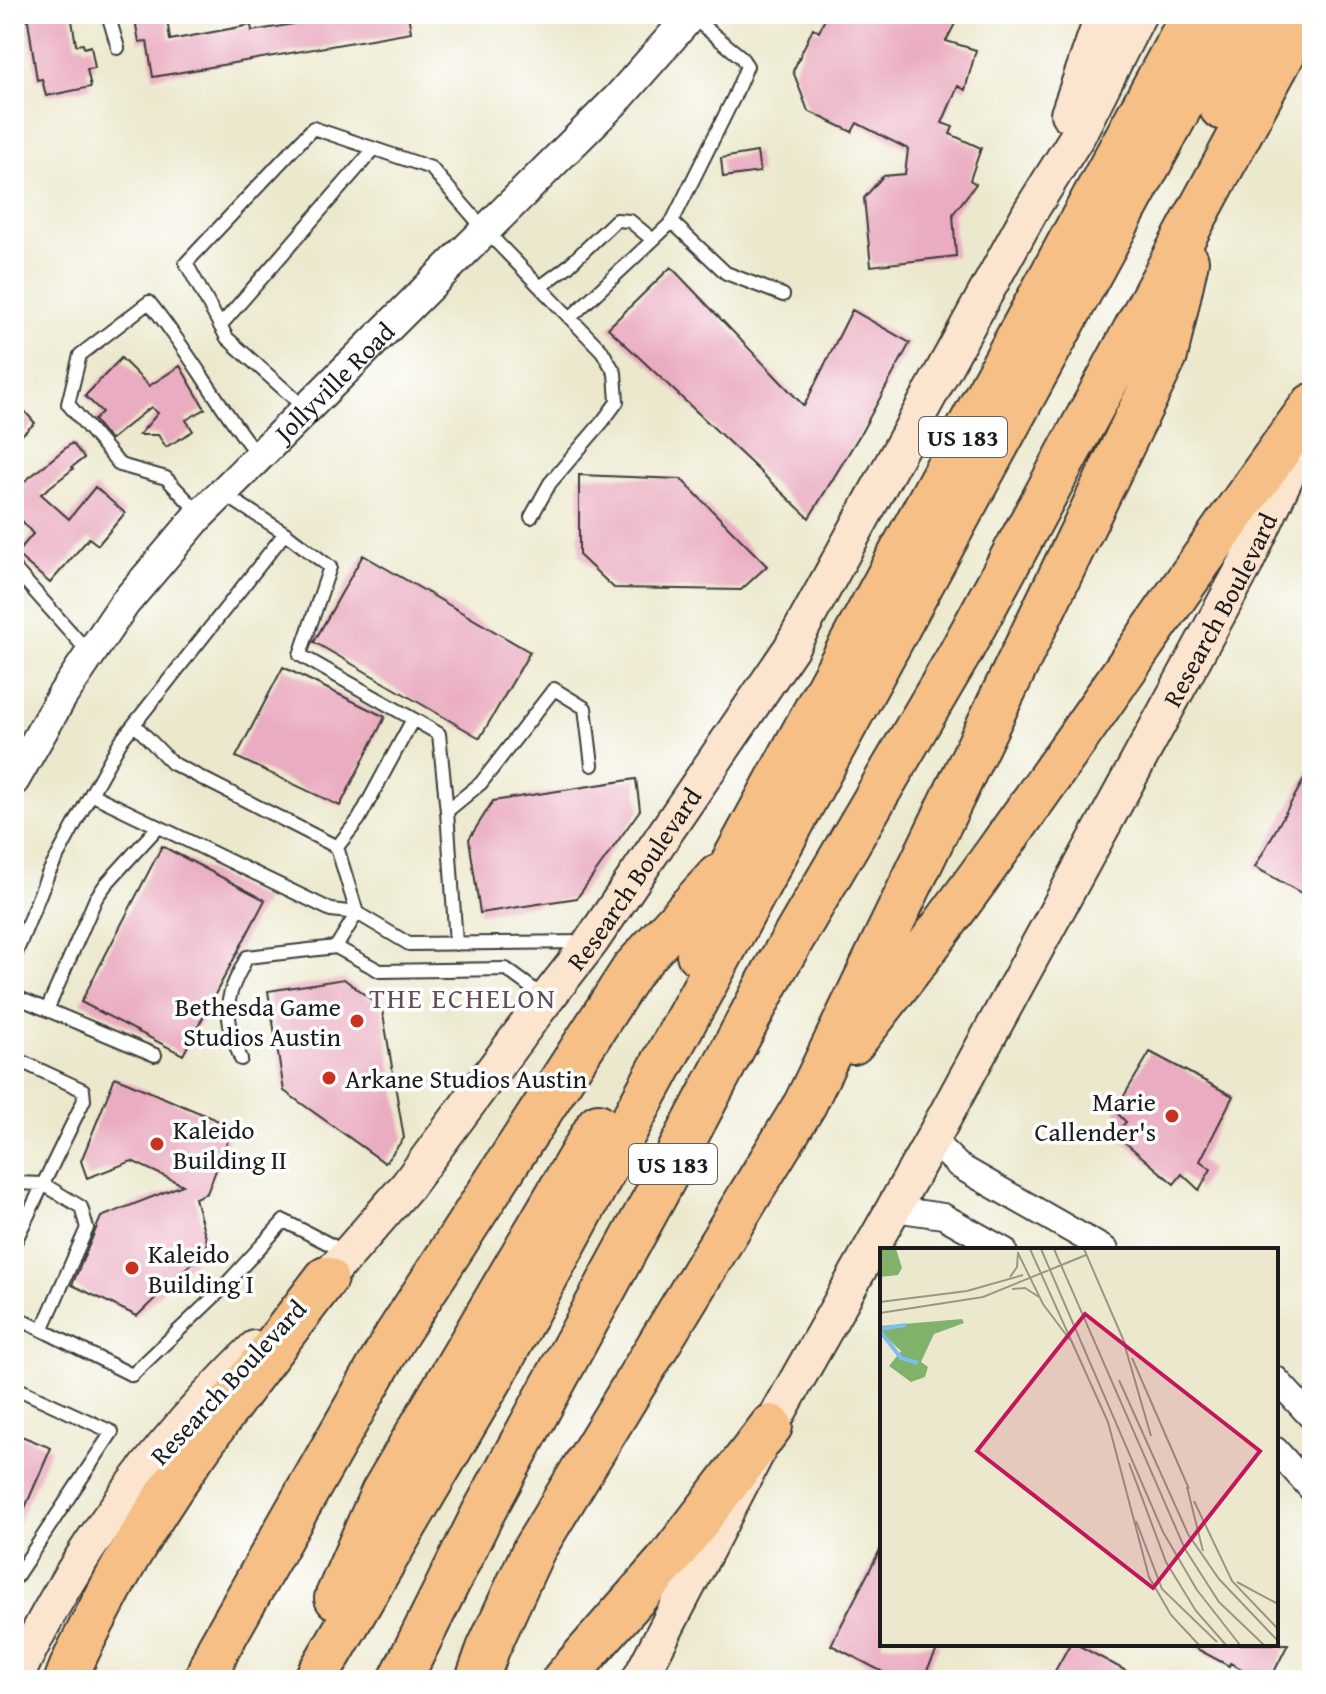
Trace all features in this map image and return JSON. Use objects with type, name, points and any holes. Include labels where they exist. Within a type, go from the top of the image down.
[{"type":"highway","name":"US 183","points":[[301,1680],[382,1493],[698,955],[733,861],[1193,14]]},
{"type":"highway","points":[[342,1680],[1231,14]]},
{"type":"highway","points":[[315,1680],[502,1384],[951,611],[1271,14]]},
{"type":"highway","name":"US 183","points":[[399,1680],[483,1513],[774,971],[959,655],[1305,14]]},
{"type":"highway","points":[[482,1665],[534,1549],[805,1104],[1166,356],[1197,213]]},
{"type":"highway","points":[[805,1104],[967,895],[1184,582],[1312,405]]},
{"type":"highway","points":[[205,1680],[218,1649],[395,1337],[633,969],[733,861]]},
{"type":"highway","points":[[66,1680],[119,1572],[154,1512],[197,1449],[337,1266]]},
{"type":"highway","points":[[373,1680],[502,1384]]},
{"type":"highway","points":[[399,1680],[502,1384]]},
{"type":"highway","points":[[563,1680],[669,1559],[771,1426]]},
{"type":"main road","name":"Research Boulevard","points":[[1030,212],[1103,14]]},
{"type":"main road","name":"Research Boulevard","points":[[15,1680],[47,1617],[117,1505],[213,1389],[337,1266],[407,1186],[591,942],[791,648],[1030,212],[1078,135],[1139,14]]},
{"type":"main road","name":"Research Boulevard","points":[[639,1680],[771,1426],[932,1140],[1245,565],[1312,423]]},
{"type":"street","name":"Jollyville Road","points":[[14,780],[62,696],[124,604],[200,514],[619,97],[691,15]]},
{"type":"street","points":[[932,1140],[959,1166],[1102,1248]]},
{"type":"street","points":[[894,1209],[943,1216],[1000,1248]]},
{"type":"street","points":[[1282,1396],[1312,1418]]},
{"type":"street","points":[[1278,1452],[1312,1490]]},
{"type":"lane","points":[[108,14],[118,48]]},
{"type":"lane","points":[[570,318],[672,222],[747,66],[741,57],[691,15]]},
{"type":"lane","points":[[306,409],[227,338],[186,263],[313,128],[431,168],[485,230],[602,351],[615,373],[617,402],[550,483],[531,517]]},
{"type":"lane","points":[[220,326],[374,149]]},
{"type":"lane","points":[[540,287],[567,267],[616,220],[630,221],[653,240]]},
{"type":"lane","points":[[672,222],[726,273],[783,295]]},
{"type":"lane","points":[[200,514],[166,478],[120,465],[68,404],[80,355],[149,302],[174,333],[236,429],[258,456]]},
{"type":"lane","points":[[222,493],[285,533],[330,567],[300,655],[439,734],[456,944]]},
{"type":"lane","points":[[14,958],[48,874],[120,742],[285,533]]},
{"type":"lane","points":[[14,568],[90,654]]},
{"type":"lane","points":[[447,811],[481,783],[554,689],[585,708],[592,765]]},
{"type":"lane","points":[[337,847],[359,819],[413,719]]},
{"type":"lane","points":[[134,724],[172,763],[337,847],[357,913],[336,947]]},
{"type":"lane","points":[[91,794],[331,910],[357,913],[409,944],[591,942]]},
{"type":"lane","points":[[47,1010],[96,898],[158,827]]},
{"type":"lane","points":[[241,1059],[231,1030],[229,1000],[247,957],[336,947],[380,971],[506,969],[546,999]]},
{"type":"lane","points":[[14,996],[155,1055]]},
{"type":"lane","points":[[14,1058],[83,1090],[84,1100],[14,1244]]},
{"type":"lane","points":[[14,1183],[43,1184],[81,1207],[87,1228],[42,1330]]},
{"type":"lane","points":[[14,1316],[132,1375],[218,1293],[284,1221],[337,1266]]},
{"type":"lane","points":[[14,1387],[112,1432],[14,1580]]},
{"type":"building","points":[[27,14],[71,14],[76,45],[83,44],[84,48],[91,46],[95,68],[87,69],[91,87],[46,96],[42,79],[37,80]]},
{"type":"building","points":[[134,14],[154,14],[155,20],[167,18],[170,40],[251,25],[252,31],[294,24],[293,14],[408,14],[411,32],[153,77],[147,41],[139,42]]},
{"type":"building","points":[[827,14],[960,14],[946,41],[976,50],[965,90],[958,86],[942,123],[953,127],[950,134],[981,148],[970,180],[976,184],[953,214],[956,256],[871,266],[864,198],[883,176],[905,174],[908,149],[857,123],[852,132],[808,111],[793,71],[813,28],[819,32]]},
{"type":"building","points":[[757,152],[760,172],[723,177],[721,158]]},
{"type":"building","points":[[671,267],[804,406],[852,310],[910,343],[861,433],[809,518],[608,328]]},
{"type":"building","points":[[121,358],[149,386],[180,366],[205,409],[186,420],[193,431],[166,447],[158,435],[139,435],[158,413],[151,407],[110,440],[94,420],[102,412],[85,396]]},
{"type":"building","points":[[14,399],[35,423],[14,442]]},
{"type":"building","points":[[72,443],[84,458],[41,494],[69,519],[95,487],[125,513],[98,545],[89,538],[50,583],[16,554],[33,534],[14,511],[14,490]]},
{"type":"building","points":[[579,475],[681,479],[767,566],[741,590],[614,588],[579,555]]},
{"type":"building","points":[[363,555],[530,652],[480,738],[314,642]]},
{"type":"building","points":[[283,667],[385,717],[340,806],[236,757]]},
{"type":"building","points":[[1312,765],[1312,899],[1255,867]]},
{"type":"building","points":[[636,779],[640,810],[577,898],[480,913],[469,839],[493,801]]},
{"type":"building","points":[[162,846],[265,900],[183,1055],[81,1002]]},
{"type":"building","points":[[344,979],[382,1008],[404,1138],[385,1163],[284,1091],[268,991]]},
{"type":"building","name":"Marie Callender's","points":[[1150,1052],[1233,1096],[1200,1161],[1211,1169],[1199,1190],[1182,1174],[1174,1184],[1115,1134],[1126,1122],[1115,1111]]},
{"type":"building","points":[[115,1077],[233,1127],[207,1193],[195,1198],[207,1242],[204,1251],[137,1316],[72,1285],[101,1217],[183,1185],[132,1161],[87,1178],[81,1161]]},
{"type":"building","points":[[14,1433],[51,1448],[14,1533]]},
{"type":"building","points":[[880,1550],[880,1646],[939,1646],[922,1680],[898,1680],[831,1645]]},
{"type":"building","points":[[1288,1644],[1271,1678],[1264,1674],[1261,1679],[1230,1663],[1229,1666],[1192,1646]]},
{"type":"building","points":[[1069,1646],[1080,1646],[1143,1680],[1050,1680]]},
{"type":"place","name":"Bethesda Game Studios Austin","points":[[357,1021]]},
{"type":"place","name":"Arkane Studios Austin","points":[[329,1078]]},
{"type":"place","name":"Marie Callender's","points":[[1172,1116]]},
{"type":"place","name":"Kaleido Building II","points":[[157,1144]]},
{"type":"place","name":"Kaleido Building I","points":[[132,1268]]},
{"type":"district","name":"THE ECHELON","points":[[463,997]]}]
